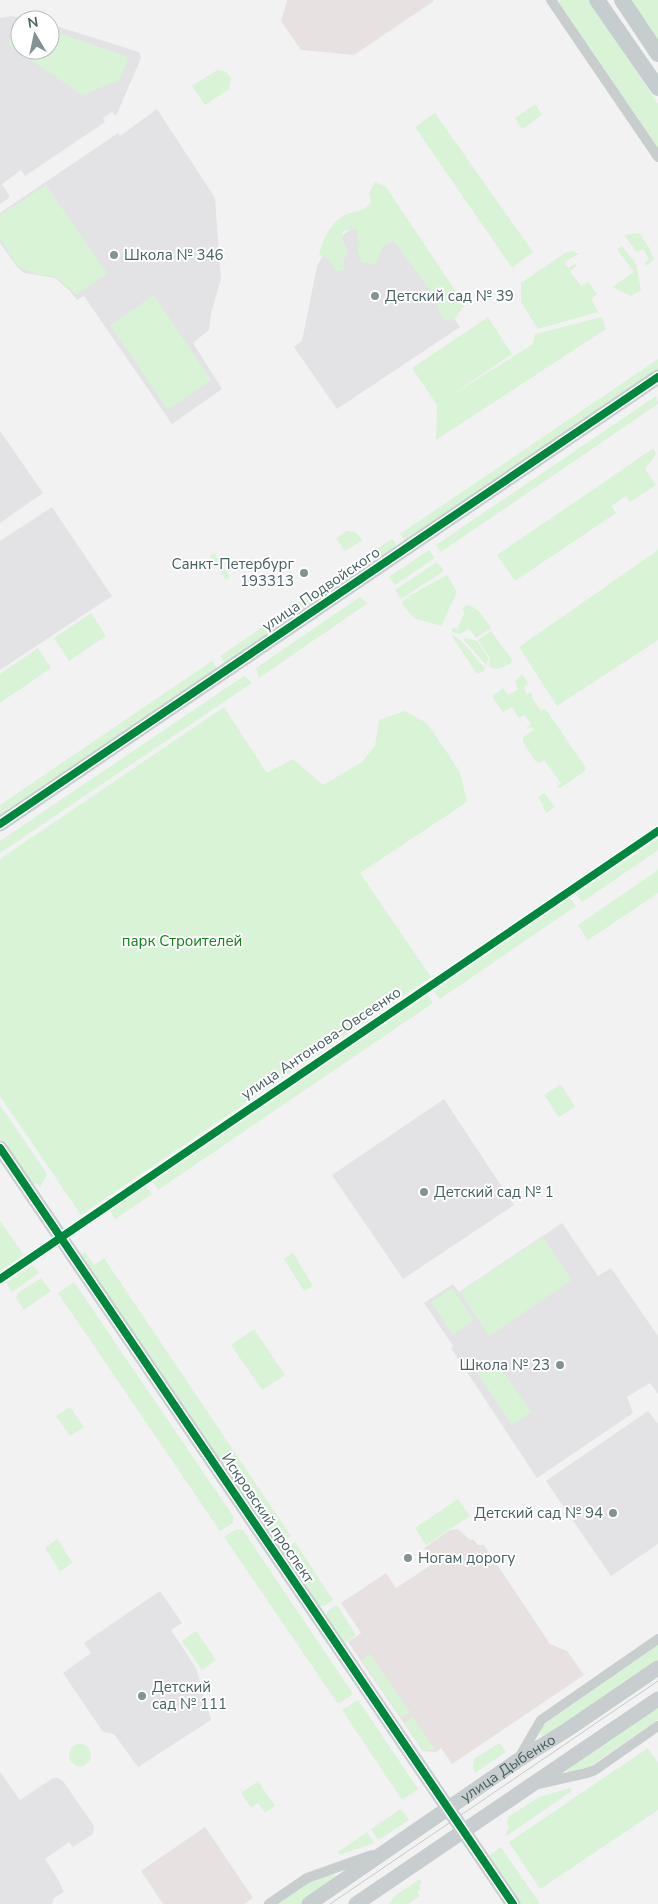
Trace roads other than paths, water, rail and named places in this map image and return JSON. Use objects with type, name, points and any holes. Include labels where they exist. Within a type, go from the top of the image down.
[{"type":"main road","points":[[597,0],[658,88]]},
{"type":"main road","points":[[622,0],[658,54]]},
{"type":"street","points":[[551,0],[658,157]]},
{"type":"street","name":"улица Подвойского","points":[[0,824],[658,377]]},
{"type":"street","name":"улица Подвойского","points":[[0,834],[658,388]]},
{"type":"street","name":"улица Антонова-Овсеенко","points":[[0,1279],[658,831]]},
{"type":"street","name":"Искровский проспект","points":[[0,1148],[57,1240],[460,1833],[513,1904]]},
{"type":"street","name":"Искровский проспект","points":[[0,1165],[57,1240]]},
{"type":"street","points":[[517,1761],[541,1720],[658,1639]]},
{"type":"street","name":"улица Дыбенко","points":[[309,1904],[517,1761],[567,1730],[658,1668]]},
{"type":"street","name":"улица Дыбенко","points":[[356,1904],[658,1699]]},
{"type":"street","points":[[530,1786],[587,1774],[658,1726]]},
{"type":"street","name":"Искровский проспект","points":[[460,1833],[501,1904]]},
{"type":"street","points":[[269,1904],[308,1878],[387,1850]]},
{"type":"street","points":[[373,1904],[384,1885]]},
{"type":"tram line","points":[[330,1904],[658,1681]]},
{"type":"place","name":"Школа № 346","points":[[114,255]]},
{"type":"place","name":"Детский сад № 39","points":[[375,296]]},
{"type":"place","name":"Санкт-Петербург 193313","points":[[304,573]]},
{"type":"place","name":"Детский сад № 1","points":[[424,1192]]},
{"type":"place","name":"Школа № 23","points":[[560,1365]]},
{"type":"place","name":"Детский сад № 94","points":[[613,1513]]},
{"type":"place","name":"Ногам дорогу","points":[[408,1558]]},
{"type":"place","name":"Детский сад № 111","points":[[142,1696]]},
{"type":"park label","name":"парк Строителей","points":[[182,941]]}]
